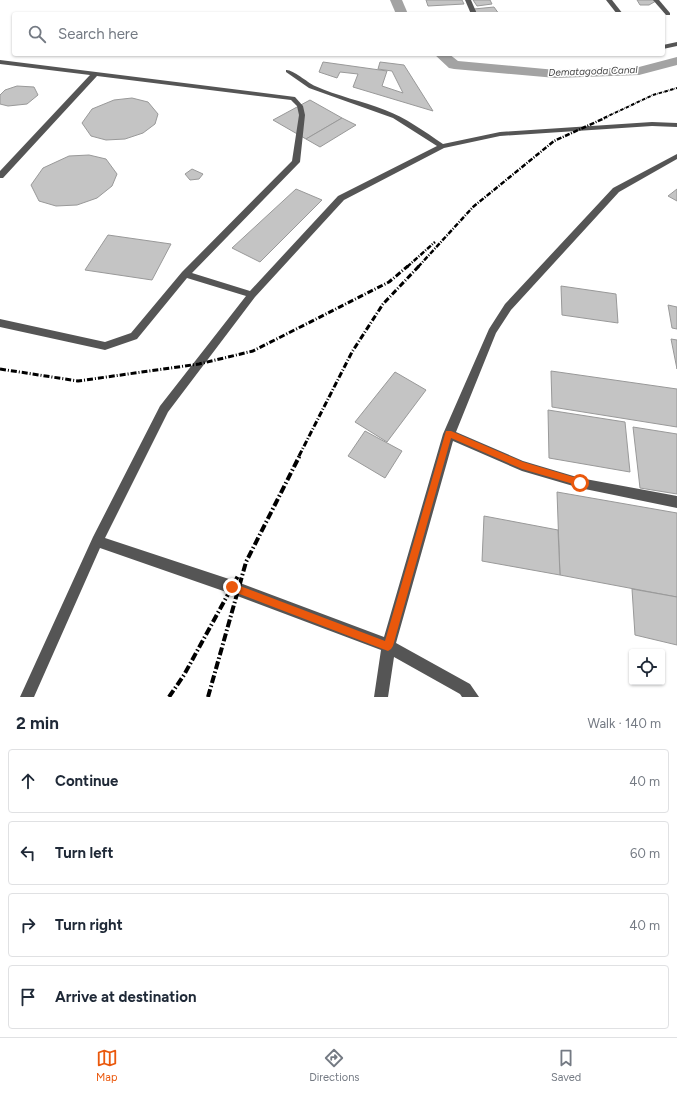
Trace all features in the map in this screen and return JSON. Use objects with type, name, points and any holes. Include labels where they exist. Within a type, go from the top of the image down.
[{"type":"street","points":[[468,0],[473,12]]},
{"type":"street","points":[[609,0],[618,12]]},
{"type":"street","points":[[656,0],[668,14]]},
{"type":"street","points":[[665,47],[677,44]]},
{"type":"street","points":[[0,62],[293,98],[300,106],[302,115],[296,162],[185,274],[134,336],[105,346],[0,323]]},
{"type":"street","points":[[288,71],[295,78],[320,90],[395,116],[442,146]]},
{"type":"street","points":[[0,176],[95,74]]},
{"type":"street","points":[[27,697],[97,541],[164,409],[252,295],[341,198],[442,146],[500,134],[652,124],[677,125]]},
{"type":"street","points":[[381,697],[388,646],[449,434],[492,332],[508,307],[616,190],[677,156]]},
{"type":"street","points":[[185,274],[252,295]]},
{"type":"street","points":[[449,434],[530,468],[580,483],[677,502]]},
{"type":"street","points":[[97,541],[232,587],[388,646],[464,689],[472,697]]},
{"type":"building","points":[[426,0],[462,0],[464,4],[428,6]]},
{"type":"building","points":[[473,0],[490,0],[492,4],[477,6]]},
{"type":"building","points":[[637,0],[656,1],[649,5],[640,5]]},
{"type":"building","points":[[494,7],[498,12],[476,12],[474,9]]},
{"type":"building","points":[[323,62],[387,71],[382,86],[403,93],[392,71],[378,69],[380,62],[404,65],[433,111],[353,87],[358,74],[340,72],[337,78],[319,72]]},
{"type":"building","points":[[17,86],[34,87],[38,95],[27,104],[8,106],[0,104],[0,95],[5,90]]},
{"type":"building","points":[[132,98],[148,102],[158,114],[155,124],[143,133],[125,139],[106,140],[91,136],[82,123],[92,109],[114,100]]},
{"type":"building","points":[[310,100],[342,118],[306,139],[273,120]]},
{"type":"building","points":[[342,118],[356,125],[320,147],[306,139]]},
{"type":"building","points":[[89,155],[106,159],[117,174],[112,186],[97,198],[77,205],[56,206],[39,201],[31,185],[43,168],[69,156]]},
{"type":"building","points":[[192,169],[203,174],[199,179],[190,180],[185,174]]},
{"type":"building","points":[[296,189],[322,200],[260,262],[232,248]]},
{"type":"building","points":[[677,189],[677,201],[668,196]]},
{"type":"building","points":[[108,235],[171,244],[152,280],[85,270]]},
{"type":"building","points":[[561,286],[616,294],[618,323],[562,315]]},
{"type":"building","points":[[668,305],[677,307],[677,329],[672,328]]},
{"type":"building","points":[[671,339],[677,340],[677,369]]},
{"type":"building","points":[[551,371],[677,389],[677,427],[552,407]]},
{"type":"building","points":[[395,372],[426,390],[387,442],[355,422]]},
{"type":"building","points":[[548,410],[625,422],[630,472],[549,458]]},
{"type":"building","points":[[633,427],[677,434],[677,494],[640,488]]},
{"type":"building","points":[[365,431],[402,451],[385,478],[348,456]]},
{"type":"building","points":[[557,492],[677,513],[677,597],[560,575]]},
{"type":"building","points":[[484,516],[558,530],[560,575],[482,561]]},
{"type":"building","points":[[632,589],[677,597],[677,645],[635,635]]},
{"type":"waterway","name":"Dematagoda Canal","points":[[396,0],[401,12]]},
{"type":"waterway","name":"Dematagoda Canal","points":[[443,56],[454,65],[556,74],[639,71],[677,61]]},
{"type":"railway","points":[[604,118],[653,95],[677,88]]},
{"type":"railway","points":[[418,267],[473,207],[554,141],[607,117]]},
{"type":"railway","points":[[407,267],[435,242]]},
{"type":"railway","points":[[0,369],[78,381],[199,364],[253,351],[389,282],[408,266]]},
{"type":"railway","points":[[299,456],[352,352],[383,304],[419,266]]},
{"type":"railway","points":[[208,697],[246,562],[300,455]]},
{"type":"railway","points":[[169,697],[184,675],[238,576]]},
{"type":"route","points":[[232,587],[388,646],[449,434],[522,466],[580,483]]}]
